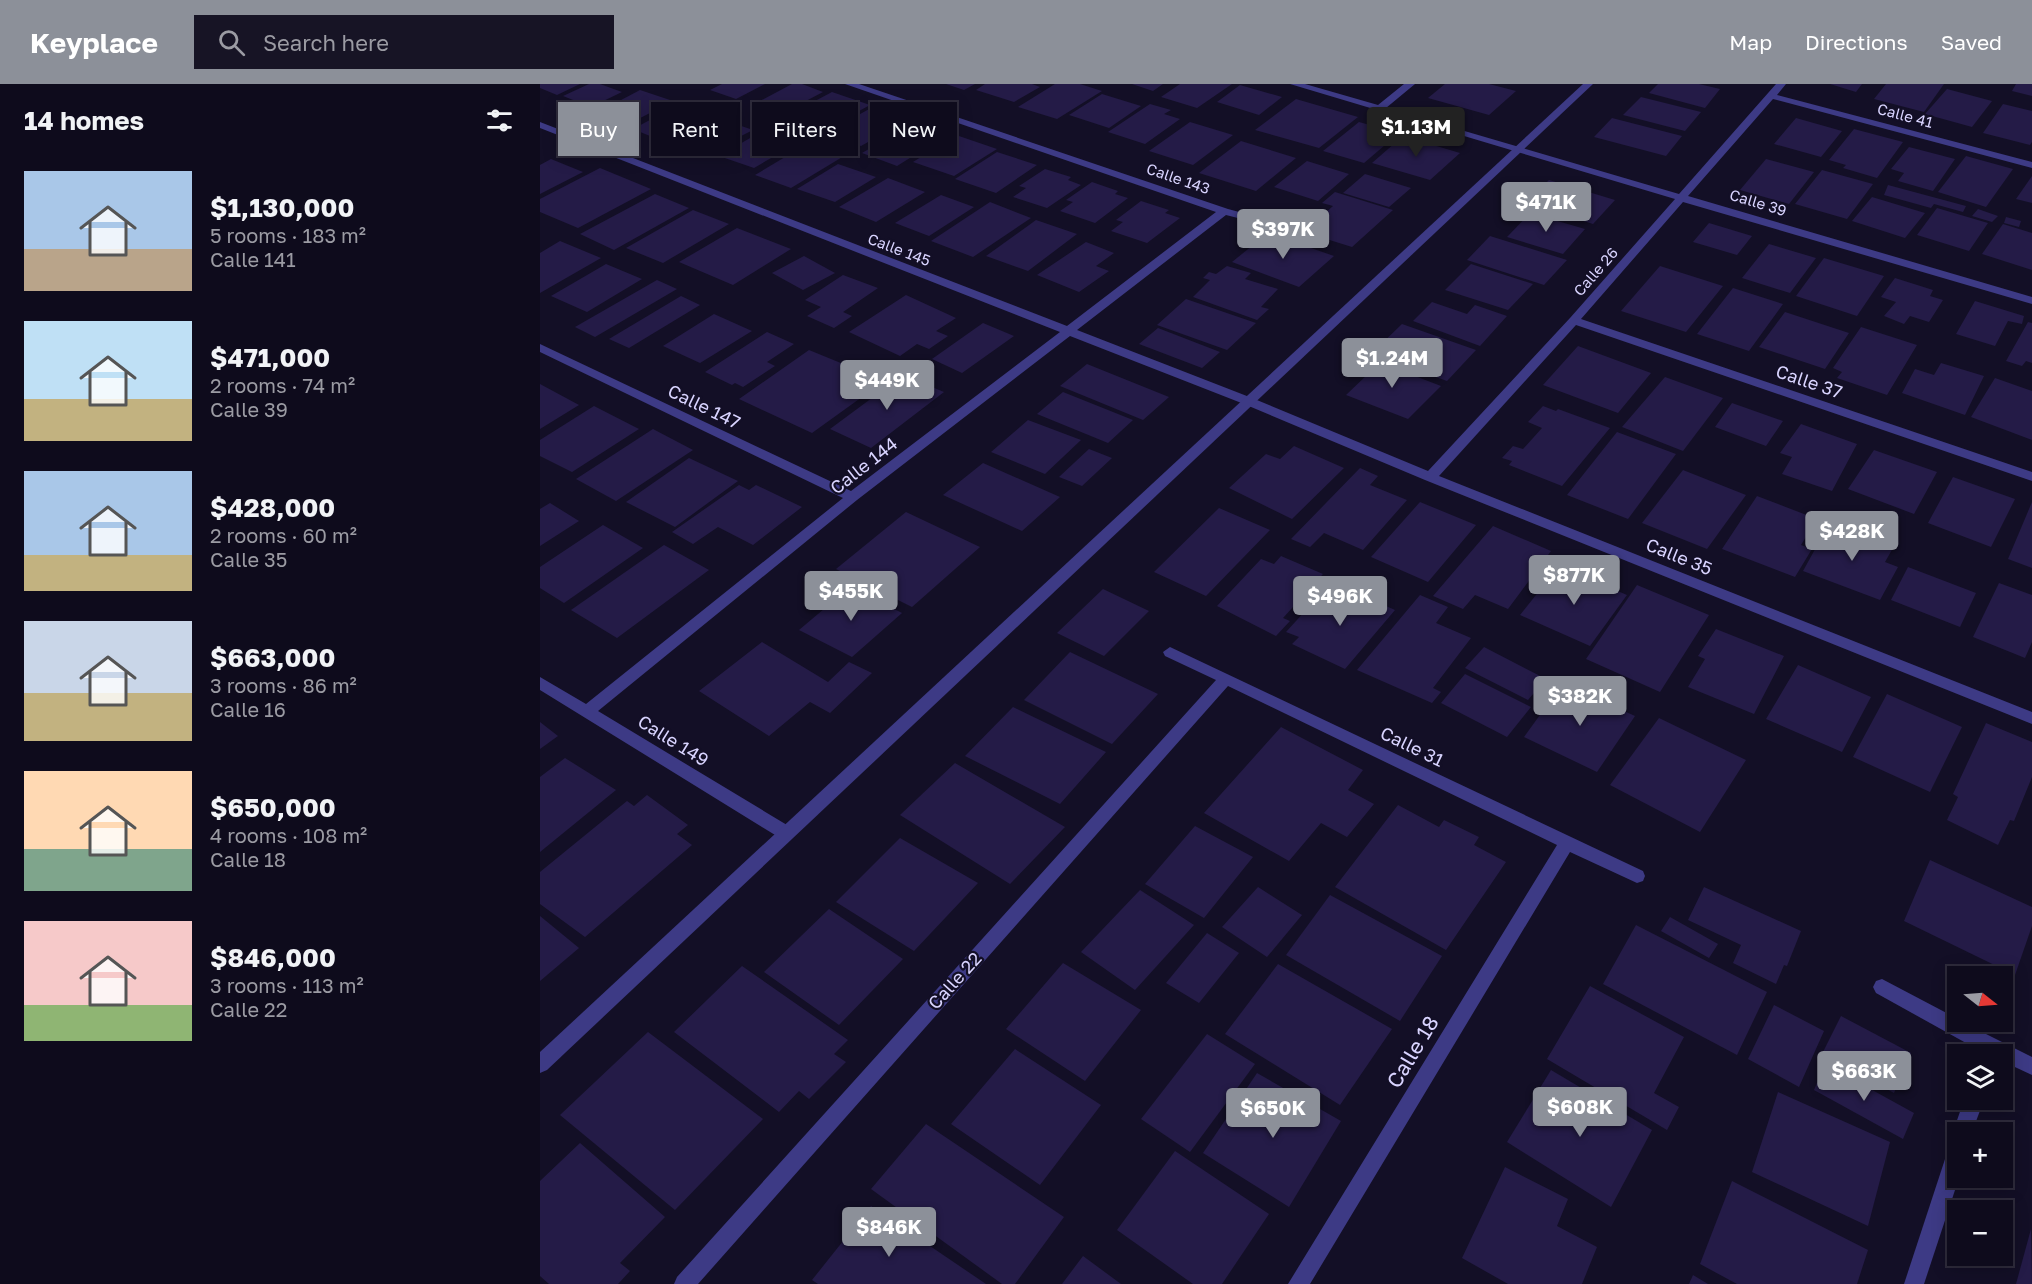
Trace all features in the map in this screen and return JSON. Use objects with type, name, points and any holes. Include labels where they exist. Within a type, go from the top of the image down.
[{"type":"street","name":"Calle 143","points":[[850,84],[1224,211],[1269,223]]},
{"type":"street","name":"Calle 39","points":[[1295,84],[1682,196],[2032,301]]},
{"type":"street","points":[[1379,109],[1410,84]]},
{"type":"street","points":[[540,1064],[1588,84]]},
{"type":"street","name":"Calle 26","points":[[1430,477],[1574,320],[1781,84]]},
{"type":"street","name":"Calle 41","points":[[1771,96],[2032,165]]},
{"type":"street","name":"Calle 145","points":[[540,126],[1248,401]]},
{"type":"street","name":"Calle 144","points":[[587,711],[852,497],[1224,211]]},
{"type":"street","name":"Calle 37","points":[[1574,320],[2032,477]]},
{"type":"street","name":"Calle 147","points":[[540,348],[852,497]]},
{"type":"street","name":"Calle 35","points":[[1248,401],[1430,477],[2032,717]]},
{"type":"street","name":"Calle 31","points":[[1170,652],[1637,876]]},
{"type":"street","name":"Calle 22","points":[[684,1284],[1226,679]]},
{"type":"street","name":"Calle 149","points":[[540,683],[786,833]]},
{"type":"street","name":"Calle 18","points":[[1298,1284],[1567,843]]},
{"type":"street","points":[[1882,987],[1978,1044]]},
{"type":"street","points":[[2013,1059],[2032,1066]]},
{"type":"street","points":[[1914,1284],[1947,1184]]},
{"type":"building","points":[[540,84],[580,84],[557,95],[540,88]]},
{"type":"building","points":[[589,84],[600,84],[622,92],[601,102],[578,102],[563,96]]},
{"type":"building","points":[[722,84],[765,84],[736,99],[710,90]]},
{"type":"building","points":[[792,84],[802,84],[823,92],[804,102],[758,102]]},
{"type":"building","points":[[946,84],[975,84],[964,90]]},
{"type":"building","points":[[985,84],[1032,84],[1040,87],[1014,102],[976,90]]},
{"type":"building","points":[[1055,84],[1080,84],[1102,91],[1057,119],[1018,107]]},
{"type":"building","points":[[1132,84],[1163,84],[1153,91]]},
{"type":"building","points":[[1180,84],[1232,84],[1197,108],[1161,97]]},
{"type":"building","points":[[1445,84],[1489,84],[1516,91],[1489,115],[1428,98]]},
{"type":"building","points":[[1658,84],[1699,84],[1720,89],[1705,108],[1649,93]]},
{"type":"building","points":[[1830,84],[1862,84],[1856,92]]},
{"type":"building","points":[[1886,84],[1944,84],[1924,112],[1874,99]]},
{"type":"building","points":[[2016,84],[2032,84],[2032,96],[2012,91]]},
{"type":"building","points":[[1240,85],[1282,97],[1259,115],[1217,102]]},
{"type":"building","points":[[1947,89],[1992,101],[1972,127],[1925,114]]},
{"type":"building","points":[[640,90],[673,101],[651,102],[651,112],[639,119],[639,102],[617,102]]},
{"type":"building","points":[[832,92],[870,105],[858,112],[858,102],[813,102]]},
{"type":"building","points":[[1102,94],[1141,106],[1109,128],[1069,115]]},
{"type":"building","points":[[1641,97],[1701,112],[1685,131],[1623,115]]},
{"type":"building","points":[[1296,99],[1358,117],[1319,148],[1255,130]]},
{"type":"building","points":[[1150,104],[1171,110],[1164,114],[1180,119],[1145,144],[1108,132]]},
{"type":"building","points":[[2003,104],[2032,111],[2032,142],[2030,145],[1983,133]]},
{"type":"building","points":[[870,109],[870,141],[861,146],[858,145],[858,115]]},
{"type":"building","points":[[1612,118],[1682,136],[1666,156],[1594,137]]},
{"type":"building","points":[[1796,118],[1842,131],[1821,157],[1774,144]]},
{"type":"building","points":[[651,119],[651,136],[639,131],[639,126]]},
{"type":"building","points":[[1190,122],[1233,135],[1193,165],[1149,151]]},
{"type":"building","points":[[1359,122],[1399,133],[1364,163],[1323,151]]},
{"type":"building","points":[[740,126],[752,130],[740,136]]},
{"type":"building","points":[[1854,129],[1903,142],[1877,178],[1843,168],[1846,165],[1829,160]]},
{"type":"building","points":[[957,135],[997,149],[954,176],[913,162],[923,156],[957,156]]},
{"type":"building","points":[[1403,136],[1460,153],[1430,180],[1372,163]]},
{"type":"building","points":[[752,137],[752,156],[775,156],[754,168],[719,156],[740,156],[740,144]]},
{"type":"building","points":[[1241,141],[1296,158],[1256,191],[1199,173]]},
{"type":"building","points":[[1909,147],[1955,159],[1933,191],[1898,181],[1904,173],[1891,169]]},
{"type":"building","points":[[870,148],[870,156],[862,153]]},
{"type":"building","points":[[997,152],[1037,165],[996,193],[955,179]]},
{"type":"building","points":[[787,156],[844,156],[791,188],[755,175]]},
{"type":"building","points":[[870,156],[913,156],[897,166]]},
{"type":"building","points":[[1966,156],[2013,169],[1986,207],[1938,192]]},
{"type":"building","points":[[551,159],[583,172],[540,194],[540,165]]},
{"type":"building","points":[[1766,159],[1814,172],[1789,204],[1740,190]]},
{"type":"building","points":[[1307,161],[1349,174],[1318,201],[1274,187]]},
{"type":"building","points":[[838,164],[876,177],[835,202],[797,189]]},
{"type":"building","points":[[600,168],[651,189],[578,228],[540,212],[540,199]]},
{"type":"building","points":[[1045,169],[1071,177],[1068,180],[1081,185],[1047,208],[1013,197],[1026,188],[1019,186]]},
{"type":"building","points":[[1822,170],[1873,184],[1847,219],[1795,204]]},
{"type":"building","points":[[1365,174],[1411,188],[1389,207],[1343,193]]},
{"type":"building","points":[[2032,176],[2032,203],[2016,199]]},
{"type":"building","points":[[888,178],[925,192],[876,222],[839,207]]},
{"type":"building","points":[[1549,180],[1615,200],[1593,224],[1526,203]]},
{"type":"building","points":[[1092,182],[1118,191],[1115,194],[1128,198],[1095,223],[1060,211],[1073,202],[1066,200]]},
{"type":"building","points":[[1888,185],[1966,206],[1963,212],[1934,204],[1931,208],[1884,195]]},
{"type":"building","points":[[1335,192],[1393,210],[1352,247],[1304,232],[1333,206],[1322,203]]},
{"type":"building","points":[[655,194],[689,208],[614,250],[580,234]]},
{"type":"building","points":[[941,195],[974,207],[929,236],[895,223]]},
{"type":"building","points":[[1872,197],[1925,213],[1905,238],[1852,221]]},
{"type":"building","points":[[1141,201],[1169,210],[1165,213],[1180,218],[1147,243],[1111,231],[1123,222],[1116,220]]},
{"type":"building","points":[[990,202],[1031,218],[973,257],[931,241]]},
{"type":"building","points":[[1937,208],[1988,223],[1969,251],[1917,235]]},
{"type":"building","points":[[1978,209],[1998,216],[1992,222],[1972,216]]},
{"type":"building","points":[[693,210],[729,224],[663,263],[626,248]]},
{"type":"building","points":[[1530,213],[1585,229],[1563,254],[1507,237]]},
{"type":"building","points":[[2006,217],[2021,221],[2019,227],[2004,223]]},
{"type":"building","points":[[1036,220],[1077,234],[1028,271],[986,256]]},
{"type":"building","points":[[1709,223],[1752,236],[1737,255],[1693,242]]},
{"type":"building","points":[[2003,224],[2032,233],[2032,270],[1982,254]]},
{"type":"building","points":[[737,228],[791,249],[733,285],[679,262]]},
{"type":"building","points":[[1268,233],[1334,256],[1299,287],[1232,262]]},
{"type":"building","points":[[1490,236],[1567,260],[1544,285],[1467,260]]},
{"type":"building","points":[[560,241],[601,258],[540,293],[540,253]]},
{"type":"building","points":[[1086,242],[1114,253],[1096,266],[1109,271],[1079,292],[1037,275]]},
{"type":"building","points":[[1769,244],[1816,258],[1790,293],[1742,278]]},
{"type":"building","points":[[804,256],[835,273],[803,290],[772,273]]},
{"type":"building","points":[[1824,258],[1884,276],[1857,316],[1796,296]]},
{"type":"building","points":[[606,264],[642,279],[587,312],[551,296]]},
{"type":"building","points":[[1471,264],[1533,284],[1508,310],[1445,290]]},
{"type":"building","points":[[1227,266],[1251,273],[1245,279],[1278,289],[1261,307],[1269,309],[1257,320],[1193,297],[1210,280],[1203,278],[1209,272],[1216,274]]},
{"type":"building","points":[[1660,266],[1723,286],[1686,332],[1621,311]]},
{"type":"building","points":[[843,275],[878,288],[843,312],[852,316],[834,328],[807,316],[821,307],[805,300]]},
{"type":"building","points":[[1895,278],[1933,290],[1930,296],[1943,300],[1929,322],[1910,316],[1904,324],[1884,316],[1896,302],[1881,297]]},
{"type":"building","points":[[657,280],[677,289],[595,337],[575,327]]},
{"type":"building","points":[[1733,288],[1783,304],[1749,351],[1697,334]]},
{"type":"building","points":[[906,295],[956,318],[936,331],[948,336],[929,349],[917,344],[900,356],[849,332]]},
{"type":"building","points":[[681,296],[700,305],[629,348],[609,339]]},
{"type":"building","points":[[1186,299],[1256,323],[1227,350],[1157,325]]},
{"type":"building","points":[[1975,301],[2024,316],[2022,324],[2008,321],[1995,346],[1956,334]]},
{"type":"building","points":[[1432,302],[1467,314],[1475,305],[1507,316],[1480,346],[1413,321]]},
{"type":"building","points":[[1785,312],[1849,333],[1825,369],[1759,347]]},
{"type":"building","points":[[714,314],[752,331],[700,363],[663,346]]},
{"type":"building","points":[[2028,322],[2032,323],[2032,363],[2026,361],[2022,366],[2006,361]]},
{"type":"building","points":[[983,323],[1014,336],[962,373],[932,359]]},
{"type":"building","points":[[1402,324],[1476,350],[1447,381],[1371,354]]},
{"type":"building","points":[[1861,327],[1917,345],[1887,395],[1837,378],[1842,372],[1833,368]]},
{"type":"building","points":[[1158,328],[1220,352],[1202,368],[1139,344]]},
{"type":"building","points":[[767,332],[794,344],[767,362],[775,366],[743,387],[735,383],[732,385],[705,372]]},
{"type":"building","points":[[1578,346],[1651,373],[1618,413],[1543,385]]},
{"type":"building","points":[[809,350],[875,377],[853,393],[862,397],[812,433],[739,399]]},
{"type":"building","points":[[1368,358],[1441,386],[1408,419],[1346,395],[1367,375],[1356,371]]},
{"type":"building","points":[[1941,363],[1984,376],[1965,415],[1902,393],[1915,369],[1934,375]]},
{"type":"building","points":[[1087,364],[1169,397],[1143,420],[1060,386]]},
{"type":"building","points":[[903,375],[944,392],[871,448],[830,429]]},
{"type":"building","points":[[1665,377],[1723,398],[1683,451],[1622,427]]},
{"type":"building","points":[[1995,378],[2032,391],[2032,440],[1971,417]]},
{"type":"building","points":[[540,384],[579,405],[540,429]]},
{"type":"building","points":[[1063,392],[1133,420],[1108,443],[1037,414]]},
{"type":"building","points":[[1732,403],[1783,421],[1766,446],[1715,427]]},
{"type":"building","points":[[594,406],[639,429],[572,472],[540,456],[540,440]]},
{"type":"building","points":[[1543,406],[1556,411],[1558,409],[1610,428],[1562,486],[1509,465],[1512,461],[1502,458],[1513,446],[1523,449],[1542,428],[1528,422]]},
{"type":"building","points":[[1028,420],[1081,440],[1045,474],[991,452]]},
{"type":"building","points":[[1801,424],[1857,444],[1832,491],[1782,474],[1792,457],[1780,453]]},
{"type":"building","points":[[653,429],[693,450],[616,501],[576,479]]},
{"type":"building","points":[[1617,432],[1676,454],[1628,519],[1567,495]]},
{"type":"building","points":[[1294,446],[1344,468],[1292,519],[1229,488],[1266,454],[1280,459]]},
{"type":"building","points":[[1089,449],[1112,458],[1082,486],[1059,477]]},
{"type":"building","points":[[1874,450],[1937,472],[1914,514],[1848,489]]},
{"type":"building","points":[[689,458],[738,481],[675,527],[626,502]]},
{"type":"building","points":[[983,463],[1060,497],[1022,531],[943,495]]},
{"type":"building","points":[[1360,468],[1378,476],[1370,485],[1407,500],[1363,550],[1324,533],[1310,547],[1291,539]]},
{"type":"building","points":[[1683,470],[1746,495],[1707,549],[1642,523]]},
{"type":"building","points":[[1953,477],[2015,499],[1991,547],[1928,523]]},
{"type":"building","points":[[739,485],[749,490],[756,485],[802,507],[753,545],[718,527],[693,544],[672,532]]},
{"type":"building","points":[[1757,496],[1817,519],[1801,545],[1812,549],[1795,577],[1722,549]]},
{"type":"building","points":[[1420,502],[1476,525],[1428,582],[1371,557]]},
{"type":"building","points":[[2032,502],[2032,568],[2008,559]]},
{"type":"building","points":[[550,503],[579,521],[540,546],[540,509]]},
{"type":"building","points":[[1219,508],[1270,530],[1206,596],[1154,572]]},
{"type":"building","points":[[906,512],[980,547],[912,607],[836,569]]},
{"type":"building","points":[[1829,524],[1893,548],[1885,562],[1898,567],[1880,600],[1803,571]]},
{"type":"building","points":[[603,525],[643,548],[564,603],[540,588],[540,567]]},
{"type":"building","points":[[1493,526],[1551,551],[1508,609],[1475,595],[1463,609],[1433,596]]},
{"type":"building","points":[[664,545],[709,570],[617,638],[571,610]]},
{"type":"building","points":[[1281,556],[1323,574],[1283,618],[1290,621],[1276,636],[1217,606],[1261,559],[1274,564]]},
{"type":"building","points":[[1559,566],[1627,595],[1590,646],[1520,615]]},
{"type":"building","points":[[1908,567],[1976,593],[1960,627],[1891,600]]},
{"type":"building","points":[[1999,583],[2032,595],[2032,642],[2025,658],[1973,637]]},
{"type":"building","points":[[1637,585],[1709,615],[1660,692],[1586,659]]},
{"type":"building","points":[[850,587],[902,613],[852,657],[799,630]]},
{"type":"building","points":[[1344,587],[1395,610],[1345,669],[1292,644],[1299,637],[1286,632],[1316,599],[1328,604]]},
{"type":"building","points":[[1103,589],[1149,611],[1104,656],[1057,633]]},
{"type":"building","points":[[1420,595],[1448,607],[1436,623],[1471,638],[1433,688],[1441,692],[1432,703],[1357,670]]},
{"type":"building","points":[[1716,629],[1784,656],[1754,714],[1688,687],[1705,659],[1698,656]]},
{"type":"building","points":[[762,642],[828,682],[849,662],[872,673],[830,713],[810,702],[769,736],[699,691]]},
{"type":"building","points":[[1484,647],[1546,679],[1528,700],[1465,668]]},
{"type":"building","points":[[1070,652],[1158,694],[1112,744],[1024,700]]},
{"type":"building","points":[[1798,665],[1871,697],[1842,752],[1766,719]]},
{"type":"building","points":[[1465,674],[1531,707],[1507,737],[1441,703]]},
{"type":"building","points":[[1563,683],[1635,716],[1597,772],[1524,737]]},
{"type":"building","points":[[1887,694],[1962,727],[1930,792],[1853,757]]},
{"type":"building","points":[[1013,707],[1106,752],[1060,804],[965,756]]},
{"type":"building","points":[[1659,718],[1746,760],[1700,832],[1610,785]]},
{"type":"building","points":[[540,722],[558,736],[540,749]]},
{"type":"building","points":[[1986,723],[2032,742],[2032,777],[2014,821],[2010,820],[1998,845],[1947,820],[1958,797],[1953,794]]},
{"type":"building","points":[[1281,727],[1363,770],[1348,790],[1374,804],[1347,837],[1321,823],[1289,861],[1204,813]]},
{"type":"building","points":[[565,758],[616,790],[540,852],[540,777]]},
{"type":"building","points":[[955,763],[1065,827],[1010,884],[900,815]]},
{"type":"building","points":[[647,795],[688,825],[677,834],[692,845],[585,937],[540,904],[540,872],[627,801],[634,806]]},
{"type":"building","points":[[1398,805],[1439,827],[1444,820],[1479,837],[1474,845],[1506,862],[1446,950],[1335,887]]},
{"type":"building","points":[[1195,826],[1253,857],[1204,918],[1145,884]]},
{"type":"building","points":[[900,838],[978,883],[914,951],[836,902]]},
{"type":"building","points":[[1930,860],[2032,907],[2032,926],[2015,975],[2013,966],[1996,966],[1904,921]]},
{"type":"building","points":[[1258,887],[1302,915],[1267,957],[1222,927]]},
{"type":"building","points":[[1704,887],[1801,931],[1787,966],[1784,965],[1776,984],[1733,963],[1741,945],[1688,920]]},
{"type":"building","points":[[1140,890],[1194,925],[1135,990],[1081,952]]},
{"type":"building","points":[[1330,895],[1442,956],[1400,1021],[1286,955]]},
{"type":"building","points":[[829,909],[903,959],[839,1025],[764,972]]},
{"type":"building","points":[[540,916],[579,948],[540,981]]},
{"type":"building","points":[[1670,917],[1718,944],[1709,958],[1661,931]]},
{"type":"building","points":[[1636,925],[1767,992],[1737,1055],[1603,984]]},
{"type":"building","points":[[1207,933],[1239,953],[1199,1003],[1166,983]]},
{"type":"building","points":[[1063,963],[1141,1010],[1085,1081],[1006,1029]]},
{"type":"building","points":[[1278,964],[1392,1029],[1340,1105],[1225,1034]]},
{"type":"building","points":[[742,966],[848,1040],[834,1054],[846,1062],[809,1099],[799,1091],[779,1112],[674,1032]]},
{"type":"building","points":[[1590,986],[1684,1037],[1654,1093],[1679,1107],[1667,1130],[1547,1059]]},
{"type":"building","points":[[1774,1005],[1824,1031],[1799,1087],[1748,1059]]},
{"type":"building","points":[[1841,1016],[1911,1053],[1894,1093],[1822,1054]]},
{"type":"building","points":[[648,1032],[763,1119],[675,1210],[560,1115]]},
{"type":"building","points":[[1207,1034],[1255,1064],[1190,1152],[1141,1119]]},
{"type":"building","points":[[1015,1049],[1101,1105],[1040,1185],[951,1124]]},
{"type":"building","points":[[1825,1064],[1914,1113],[1903,1139],[1814,1090]]},
{"type":"building","points":[[1551,1070],[1652,1130],[1611,1207],[1507,1142]]},
{"type":"building","points":[[1257,1073],[1341,1121],[1289,1207],[1203,1153]]},
{"type":"building","points":[[1778,1092],[1890,1142],[1868,1226],[1752,1172]]},
{"type":"building","points":[[926,1124],[1064,1217],[1015,1284],[1002,1284],[871,1189]]},
{"type":"building","points":[[580,1143],[665,1217],[620,1263],[630,1271],[618,1284],[549,1284],[540,1276],[540,1181]]},
{"type":"building","points":[[1175,1151],[1269,1214],[1222,1284],[1193,1284],[1117,1230]]},
{"type":"building","points":[[1505,1167],[1568,1199],[1557,1226],[1597,1247],[1582,1284],[1508,1284],[1462,1258]]},
{"type":"building","points":[[1732,1181],[1868,1250],[1857,1284],[1737,1284],[1700,1264]]},
{"type":"building","points":[[871,1206],[986,1284],[818,1284],[812,1280]]},
{"type":"building","points":[[2031,1229],[2032,1284],[2016,1284]]},
{"type":"building","points":[[1083,1256],[1121,1284],[1062,1284]]},
{"type":"building","points":[[1693,1275],[1708,1284],[1689,1284]]}]
